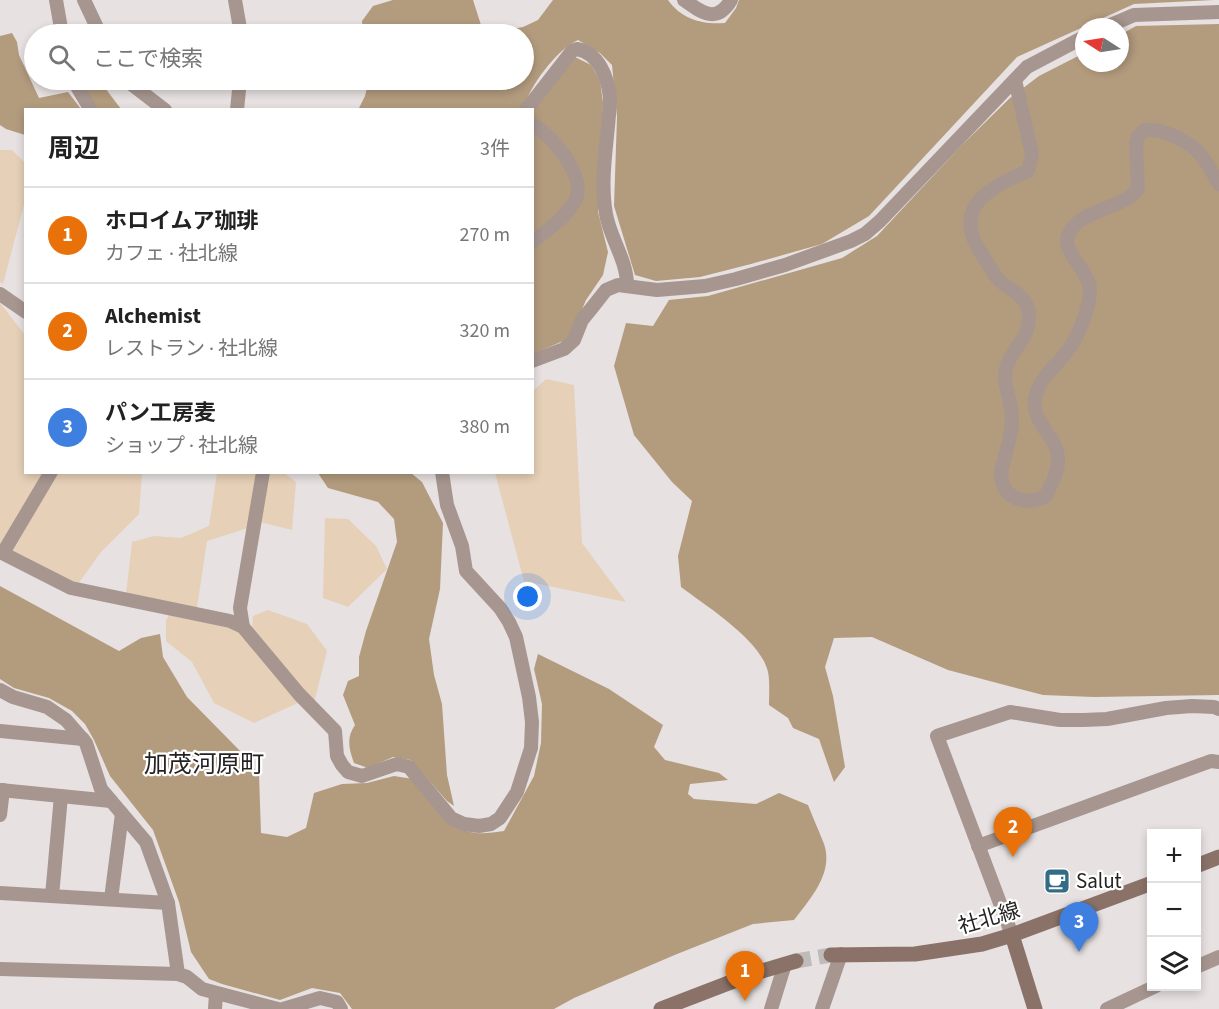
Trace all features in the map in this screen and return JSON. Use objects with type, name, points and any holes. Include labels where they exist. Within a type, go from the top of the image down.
[{"type":"street","points":[[56,0],[60,24]]},
{"type":"street","points":[[84,0],[95,24]]},
{"type":"street","points":[[235,0],[239,24]]},
{"type":"street","points":[[684,0],[710,15],[718,14],[731,0]]},
{"type":"street","points":[[1127,18],[1134,15],[1219,12]]},
{"type":"street","points":[[534,360],[564,348],[574,340],[582,320],[606,290],[618,285],[657,290],[705,286],[803,259],[865,234],[1026,67],[1075,42]]},
{"type":"street","points":[[528,108],[572,51],[581,49],[588,52],[602,69],[609,85],[610,98],[604,173],[606,215],[625,269],[627,285]]},
{"type":"street","points":[[1015,80],[1032,154],[1028,171],[1000,183],[979,200],[969,219],[971,234],[977,248],[998,279],[1015,291],[1025,302],[1029,314],[1024,340],[1008,363],[1005,374],[1012,404],[1012,421],[1001,480],[1009,495],[1017,500],[1027,501],[1045,497],[1056,470],[1057,451],[1039,419],[1035,399],[1043,377],[1067,352],[1079,332],[1090,290],[1086,275],[1069,250],[1068,233],[1091,215],[1131,198],[1138,189],[1136,143],[1138,136],[1145,130],[1164,132],[1200,154],[1219,184]]},
{"type":"street","points":[[79,90],[90,108]]},
{"type":"street","points":[[139,90],[162,108]]},
{"type":"street","points":[[237,108],[239,90]]},
{"type":"street","points":[[534,125],[557,146],[574,174],[578,189],[575,201],[554,225],[534,240]]},
{"type":"street","points":[[0,294],[24,311]]},
{"type":"street","points":[[50,474],[2,553],[71,588],[230,621],[243,627],[299,694],[335,731],[338,756],[348,772],[363,776],[397,764],[409,767],[451,818],[464,824],[479,826],[491,824],[500,819],[518,792],[531,748],[532,722],[516,637],[500,608],[466,572],[462,546],[447,505],[442,474]]},
{"type":"street","points":[[243,627],[240,608],[262,474]]},
{"type":"street","points":[[0,690],[13,697],[47,707],[66,720],[86,743],[101,789],[146,842],[168,903],[178,974]]},
{"type":"street","points":[[1035,1009],[1012,935],[937,736],[1010,712],[1060,720],[1083,720],[1107,719],[1184,707],[1219,709]]},
{"type":"street","points":[[0,731],[83,739]]},
{"type":"street","points":[[978,846],[1211,761],[1219,762]]},
{"type":"street","points":[[0,815],[1,790],[111,801]]},
{"type":"street","points":[[52,896],[61,796]]},
{"type":"street","points":[[111,900],[122,813]]},
{"type":"street","points":[[1201,864],[1219,857]]},
{"type":"street","name":"社北線","points":[[836,954],[935,952],[982,944],[1147,885]]},
{"type":"street","points":[[0,893],[168,903]]},
{"type":"street","points":[[822,1009],[836,954]]},
{"type":"street","points":[[1201,965],[1219,957]]},
{"type":"street","points":[[661,1009],[790,962]]},
{"type":"street","points":[[771,1009],[790,962]]},
{"type":"street","points":[[0,969],[178,974],[187,977],[202,989],[216,994],[281,1009],[320,998],[337,1002],[341,1009]]},
{"type":"street","points":[[1107,1009],[1147,991]]},
{"type":"street","points":[[215,1009],[216,994]]},
{"type":"shaded area","points":[[393,0],[473,0],[481,24],[362,24],[373,6]]},
{"type":"shaded area","points":[[553,0],[668,0],[679,12],[693,19],[701,22],[725,23],[739,0],[1214,0],[1134,4],[1103,18],[1075,18],[1075,31],[1017,57],[869,216],[822,244],[700,277],[656,281],[635,275],[614,206],[617,117],[612,65],[600,53],[578,40],[553,60],[534,86],[534,24],[529,24],[538,20]]},
{"type":"shaded area","points":[[1219,24],[1219,695],[1094,697],[1043,695],[948,670],[872,637],[834,638],[825,667],[833,696],[845,767],[834,782],[819,739],[793,728],[788,718],[769,705],[768,672],[755,648],[718,614],[681,587],[678,556],[692,501],[672,482],[634,435],[614,366],[626,323],[653,326],[669,300],[708,296],[842,258],[877,236],[961,146],[1010,98],[1039,76],[1075,58],[1075,72],[1129,72],[1129,30],[1136,26]]},
{"type":"shaded area","points":[[12,33],[17,42],[24,66],[24,90],[35,90],[39,98],[68,92],[80,108],[24,108],[24,135],[0,125],[0,36]]},
{"type":"shaded area","points":[[575,57],[591,65],[600,80],[603,103],[598,212],[608,252],[603,275],[586,300],[570,338],[534,354],[534,245],[581,189],[534,122],[534,108]]},
{"type":"shaded area","points":[[85,90],[107,90],[120,108],[97,108]]},
{"type":"shaded area","points":[[366,90],[531,90],[523,108],[359,108]]},
{"type":"shaded area","points":[[534,132],[562,161],[571,180],[570,200],[534,237]]},
{"type":"shaded area","points":[[0,150],[12,150],[24,162],[24,205],[3,284],[0,282]]},
{"type":"shaded area","points":[[0,303],[24,334],[24,474],[50,474],[0,551]]},
{"type":"shaded area","points":[[546,379],[574,385],[582,543],[626,602],[524,581],[495,474],[534,474],[534,390]]},
{"type":"shaded area","points":[[55,474],[142,474],[139,514],[101,552],[78,584],[10,552]]},
{"type":"shaded area","points":[[217,474],[258,474],[248,528],[207,541],[196,614],[126,594],[132,542],[154,536],[181,538],[209,526]]},
{"type":"shaded area","points":[[268,474],[285,474],[296,482],[292,530],[260,522]]},
{"type":"shaded area","points":[[319,474],[412,474],[422,482],[443,523],[440,589],[429,639],[434,675],[442,704],[447,775],[454,806],[411,760],[393,757],[368,768],[354,763],[349,744],[350,734],[355,725],[343,695],[348,681],[359,676],[359,657],[366,631],[397,542],[394,519],[378,502],[328,488]]},
{"type":"shaded area","points":[[325,518],[348,519],[376,546],[387,569],[348,607],[323,598]]},
{"type":"shaded area","points":[[0,586],[119,651],[141,638],[160,634],[163,657],[187,697],[244,755],[259,775],[261,833],[287,837],[306,828],[314,793],[342,784],[367,783],[394,776],[413,779],[439,814],[465,831],[486,833],[504,831],[534,776],[541,743],[542,704],[534,669],[538,654],[609,689],[663,725],[654,747],[665,760],[719,773],[728,780],[690,784],[688,794],[694,799],[756,804],[779,793],[808,805],[824,844],[826,865],[823,875],[819,885],[794,920],[753,924],[677,954],[574,998],[554,1009],[352,1009],[340,993],[312,988],[280,1000],[222,984],[209,979],[191,952],[179,902],[153,830],[110,776],[85,724],[72,711],[49,698],[14,688],[0,679]]},
{"type":"shaded area","points":[[268,610],[307,624],[327,651],[313,707],[252,629],[253,616]]},
{"type":"shaded area","points":[[169,614],[238,630],[300,702],[254,723],[214,703],[192,662],[166,641],[166,621]]},
{"type":"tunnel","points":[[796,961],[831,955]]},
{"type":"place","name":"Alchemist","points":[[1013,857]]},
{"type":"place","name":"Salut","points":[[1057,881]]},
{"type":"place","name":"パン工房麦","points":[[1079,952]]},
{"type":"place","name":"ホロイムア珈琲","points":[[745,1001]]},
{"type":"district","name":"加茂河原町","points":[[204,764]]}]
